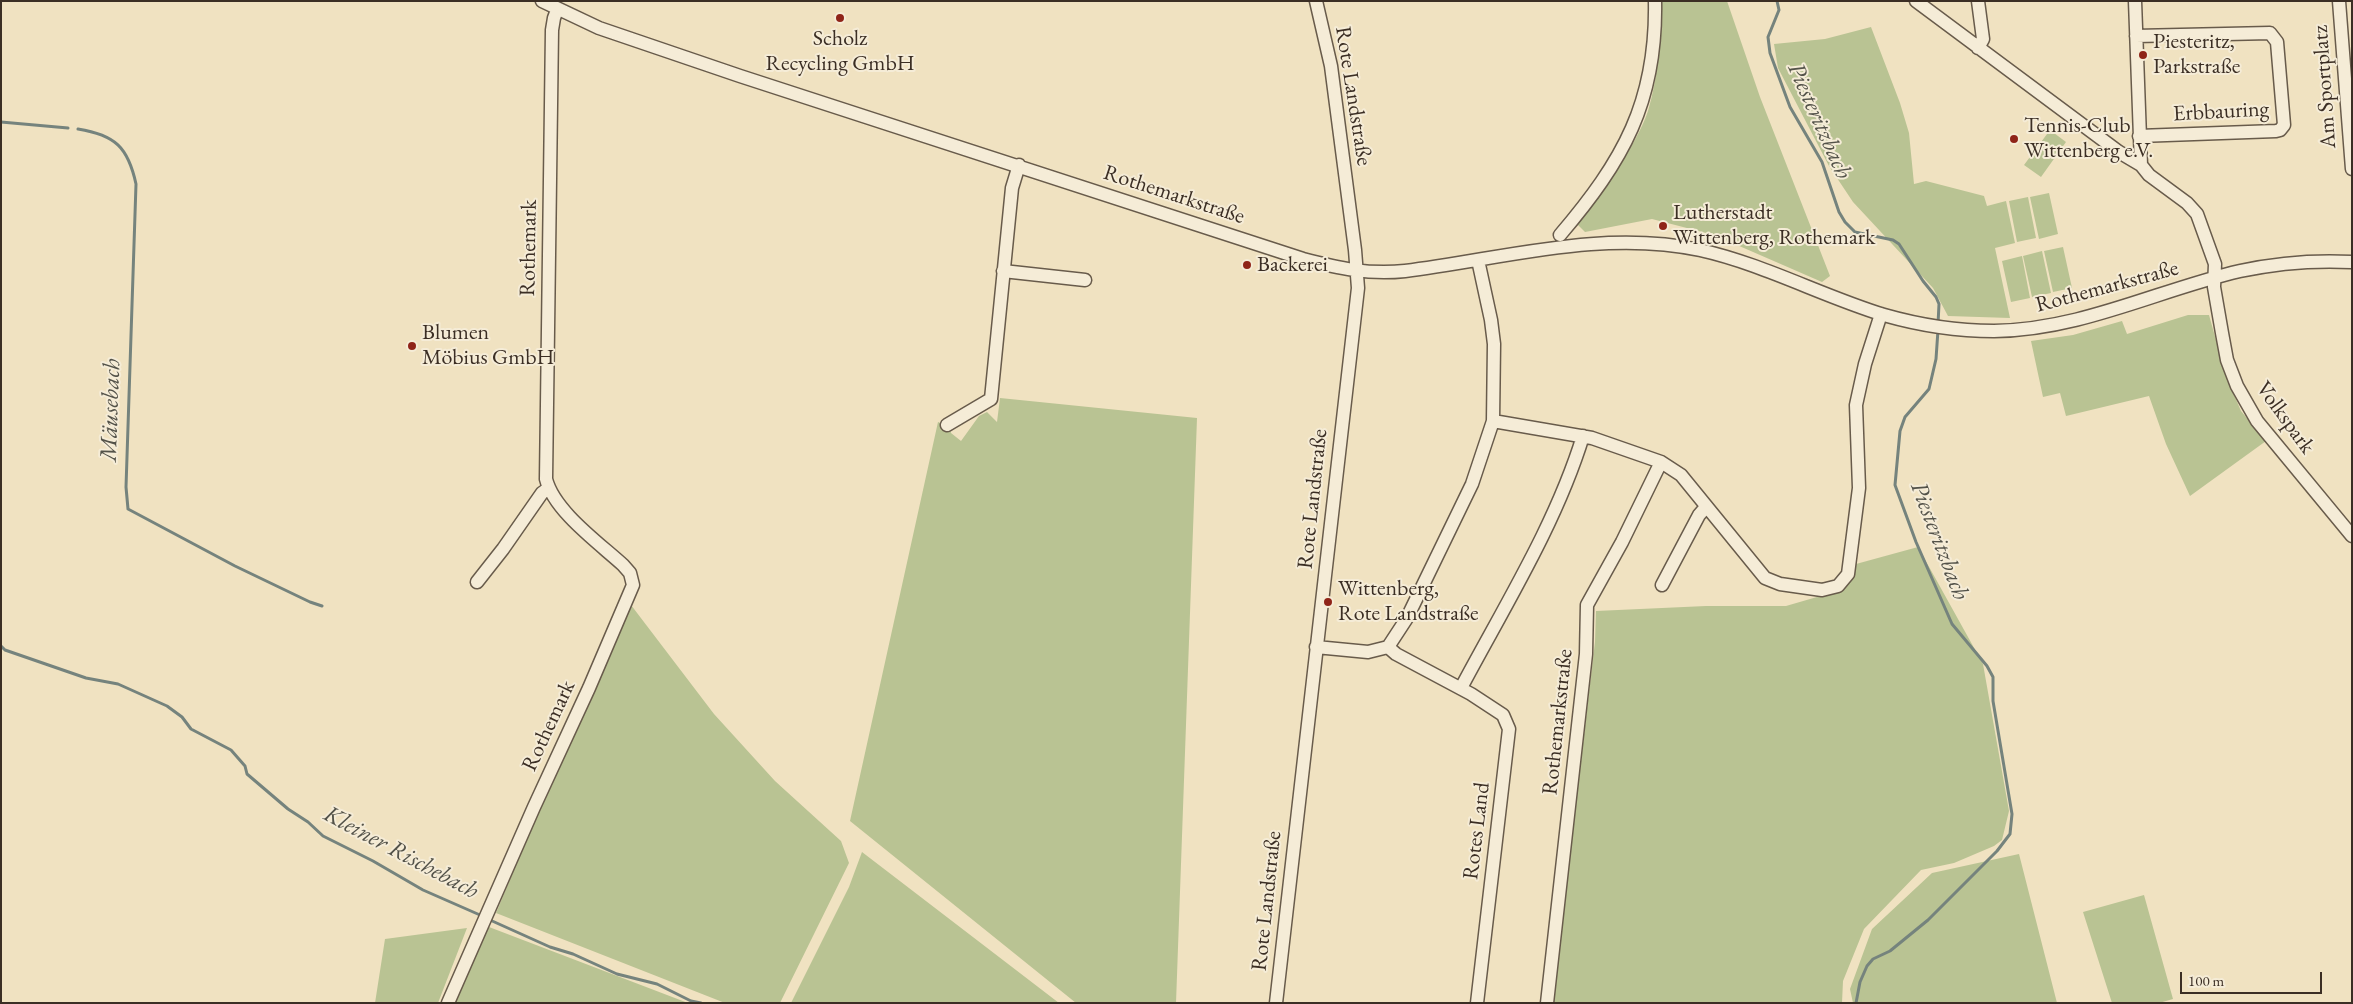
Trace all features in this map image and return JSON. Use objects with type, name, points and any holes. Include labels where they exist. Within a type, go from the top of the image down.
[{"type":"street","name":"Rothemarkstraße","points":[[542,1],[557,10],[608,32],[740,76],[1019,165],[1303,259],[1357,272],[1404,271],[1594,243],[1662,244],[1728,258],[1881,314],[1927,325],[1997,331],[2063,323],[2099,315],[2215,278],[2286,263],[2352,262]]},
{"type":"street","name":"Rote Landstraße","points":[[1276,1003],[1358,288],[1331,66],[1316,1]]},
{"type":"street","points":[[1560,235],[1611,169],[1636,119],[1644,95],[1654,46],[1655,1]]},
{"type":"street","name":"Volkspark","points":[[1916,1],[2114,148],[2141,165],[2149,175],[2187,203],[2197,214],[2213,256],[2214,287],[2224,348],[2231,371],[2244,400],[2256,421],[2352,536]]},
{"type":"street","points":[[1978,1],[1983,39],[1978,48]]},
{"type":"street","points":[[2135,1],[2141,165]]},
{"type":"street","name":"Am Sportplatz","points":[[2339,1],[2348,59],[2352,169]]},
{"type":"street","name":"Rothemark","points":[[448,1003],[633,585],[630,573],[567,512],[549,488],[546,479],[552,30],[557,10]]},
{"type":"street","name":"Erbbauring","points":[[2136,36],[2270,33],[2277,42],[2284,125],[2280,130],[2276,131],[2139,136]]},
{"type":"street","points":[[947,425],[991,399],[1012,188],[1019,165]]},
{"type":"street","points":[[1316,647],[1375,652],[1388,647],[1407,618],[1472,484],[1494,421],[1494,344],[1491,320],[1478,260]]},
{"type":"street","points":[[1003,271],[1085,280]]},
{"type":"street","points":[[1494,421],[1583,436],[1661,462],[1681,475],[1760,574],[1772,582],[1822,590],[1831,589],[1844,581],[1851,563],[1859,488],[1856,405],[1863,372],[1881,314]]},
{"type":"street","points":[[1461,688],[1556,506],[1576,460],[1583,436]]},
{"type":"street","name":"Rothemarkstraße","points":[[1547,1003],[1586,654],[1587,605],[1622,542],[1661,462]]},
{"type":"street","points":[[476,582],[504,549],[542,493],[549,488]]},
{"type":"street","points":[[1662,585],[1699,515],[1706,507]]},
{"type":"street","name":"Rotes Land","points":[[1388,647],[1396,654],[1461,688],[1503,715],[1509,729],[1477,1003]]},
{"type":"green space","points":[[1662,1],[1727,1],[1760,97],[1830,276],[1822,282],[1714,235],[1652,219],[1585,232],[1577,224],[1626,155],[1648,111],[1657,71]]},
{"type":"green space","points":[[1871,27],[1900,103],[1909,133],[1914,184],[1926,181],[1984,196],[1987,206],[2006,201],[2015,243],[1995,248],[2010,318],[1948,316],[1933,288],[1853,202],[1829,166],[1778,68],[1774,44],[1825,39]]},
{"type":"green space","points":[[2050,130],[2066,142],[2041,177],[2024,165]]},
{"type":"green space","points":[[2049,193],[2058,234],[2039,239],[2030,197]]},
{"type":"green space","points":[[2028,197],[2036,238],[2017,242],[2009,201]]},
{"type":"green space","points":[[2063,247],[2072,288],[2053,292],[2044,251]]},
{"type":"green space","points":[[2042,251],[2051,293],[2032,297],[2023,256]]},
{"type":"green space","points":[[2022,256],[2030,298],[2011,302],[2002,261]]},
{"type":"green space","points":[[2188,315],[2209,315],[2226,376],[2241,411],[2266,441],[2190,496],[2166,444],[2149,396],[2066,416],[2060,393],[2043,397],[2031,341],[2073,335],[2122,321],[2127,334]]},
{"type":"green space","points":[[1000,398],[1197,418],[1176,1003],[1076,1003],[850,821],[938,422],[950,427],[951,433],[961,441],[979,416],[987,412],[997,422]]},
{"type":"green space","points":[[1918,547],[1983,664],[2009,811],[2002,840],[1994,846],[1954,863],[1921,870],[1864,929],[1843,981],[1842,1003],[1552,1003],[1595,642],[1596,611],[1706,606],[1786,606],[1841,590],[1856,564]]},
{"type":"green space","points":[[631,605],[714,714],[775,781],[841,841],[849,863],[780,1003],[725,1003],[496,913],[536,817]]},
{"type":"green space","points":[[862,852],[1059,1003],[791,1003],[849,887]]},
{"type":"green space","points":[[2019,854],[2057,1003],[1853,1003],[1850,989],[1872,929],[1932,873]]},
{"type":"green space","points":[[2144,895],[2173,999],[2159,1003],[2112,1003],[2083,912]]},
{"type":"green space","points":[[489,927],[688,1003],[455,1003],[481,938]]},
{"type":"green space","points":[[467,928],[438,1003],[375,1003],[385,939]]},
{"type":"waterway","name":"Piesteritzbach","points":[[1777,1],[1779,10],[1768,37],[1770,53],[1790,107],[1822,162],[1839,212],[1845,222],[1855,232],[1893,240],[1899,244],[1923,281],[1936,297],[1939,304],[1938,324]]},
{"type":"waterway","name":"Mäusebach","points":[[1,122],[68,128]]},
{"type":"waterway","name":"Mäusebach","points":[[78,129],[102,135],[118,145],[129,161],[136,184],[126,487],[128,509],[235,566],[322,606]]},
{"type":"waterway","name":"Piesteritzbach","points":[[1856,1003],[1860,982],[1867,966],[1873,959],[1890,951],[1928,920],[1997,851],[2010,834],[2012,814],[1993,701],[1993,677],[1987,666],[1952,624],[1916,542],[1895,485],[1900,431],[1905,417],[1929,389],[1936,359],[1938,330]]},
{"type":"waterway","name":"Kleiner Rischebach","points":[[1,646],[5,650],[86,678],[118,684],[167,706],[182,717],[191,729],[231,750],[245,766],[247,774],[323,836],[373,861],[423,890],[480,915]]},
{"type":"waterway","name":"Kleiner Rischebach","points":[[490,920],[617,974],[657,984],[691,1001],[701,1003]]},
{"type":"place","name":"Scholz Recycling GmbH","points":[[840,18]]},
{"type":"place","name":"Piesteritz, Parkstraße","points":[[2143,55]]},
{"type":"place","name":"Tennis-Club Wittenberg e.V.","points":[[2014,139]]},
{"type":"place","name":"Lutherstadt Wittenberg, Rothemark","points":[[1663,226]]},
{"type":"place","name":"Backerei","points":[[1247,265]]},
{"type":"place","name":"Blumen Möbius GmbH","points":[[412,346]]},
{"type":"place","name":"Wittenberg, Rote Landstraße","points":[[1328,602]]}]
